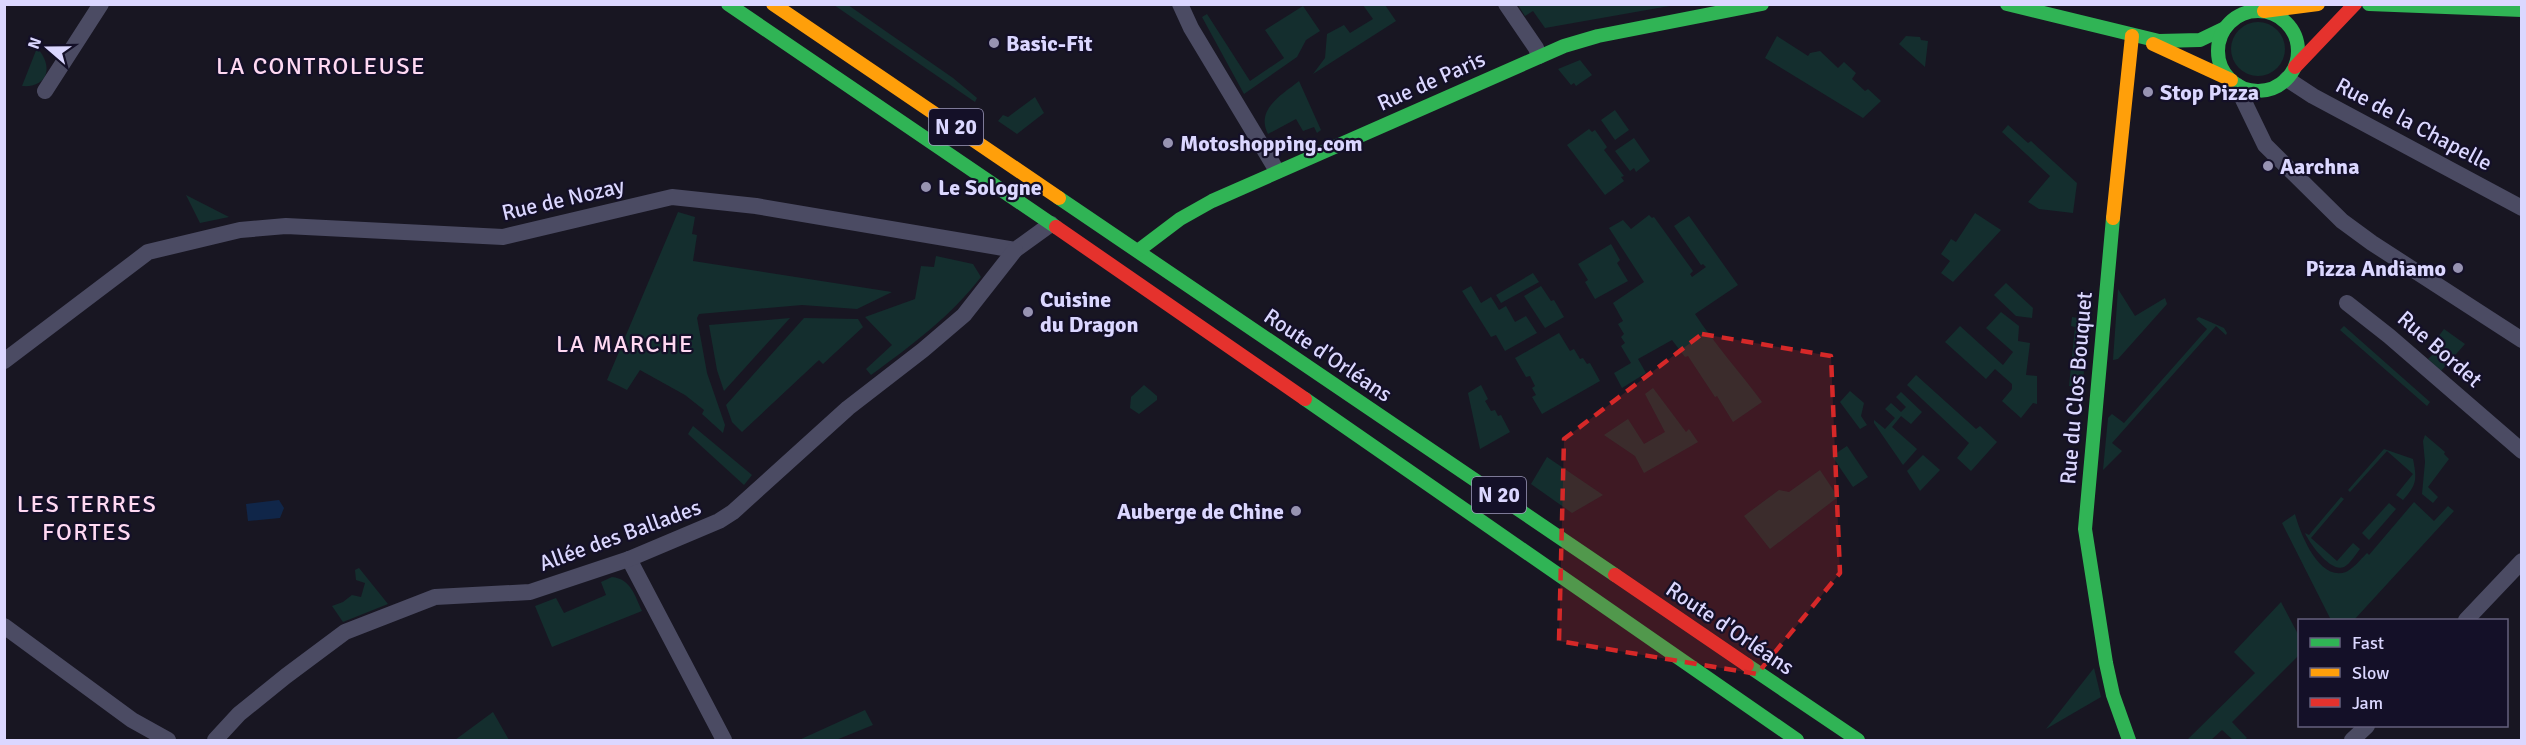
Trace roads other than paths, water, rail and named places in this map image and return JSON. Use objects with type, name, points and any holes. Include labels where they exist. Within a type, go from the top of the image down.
[{"type":"main road","name":"N 20","points":[[728,4],[1051,224],[1797,741]]},
{"type":"main road","name":"Route d'Orléans","points":[[773,4],[1139,250],[1858,741]]},
{"type":"main road","name":"Rue de Paris","points":[[1139,250],[1180,219],[1277,171],[1539,56],[1598,36],[1762,4]]},
{"type":"main road","points":[[2007,4],[2159,41],[2200,40],[2225,28],[2242,14],[2318,4]]},
{"type":"main road","points":[[2132,36],[2170,51],[2217,76],[2252,90],[2264,90],[2276,86],[2291,73],[2355,4]]},
{"type":"main road","points":[[2369,4],[2522,10]]},
{"type":"main road","points":[[2264,11],[2278,15],[2293,31],[2298,52],[2291,73]]},
{"type":"main road","points":[[2225,28],[2220,40],[2219,54],[2222,66],[2234,82]]},
{"type":"main road","name":"Rue du Clos Bouquet","points":[[2129,741],[2113,695],[2106,663],[2085,529],[2102,320],[2132,36]]},
{"type":"street","points":[[45,92],[101,4]]},
{"type":"street","points":[[1180,4],[1191,28],[1277,171]]},
{"type":"street","points":[[1506,4],[1539,56]]},
{"type":"street","name":"Rue de la Chapelle","points":[[2291,73],[2313,96],[2522,208]]},
{"type":"street","points":[[2234,82],[2265,146],[2342,221],[2372,243],[2522,340]]},
{"type":"street","name":"Rue de Nozay","points":[[4,361],[148,252],[240,230],[286,226],[503,237],[672,197],[765,207],[1015,249]]},
{"type":"street","points":[[1015,249],[1051,224]]},
{"type":"street","name":"Allée des Ballades","points":[[215,741],[239,714],[345,632],[435,597],[530,592],[629,560],[719,521],[733,512],[848,408],[964,315],[1015,249]]},
{"type":"street","name":"Rue Bordet","points":[[2347,303],[2390,336],[2522,450]]},
{"type":"street","points":[[629,560],[724,741]]},
{"type":"street","points":[[2468,619],[2522,561]]},
{"type":"street","points":[[4,626],[132,720],[168,741]]},
{"type":"street","points":[[2352,741],[2366,727]]},
{"type":"water","points":[[279,500],[284,508],[280,518],[248,521],[246,504]]},
{"type":"place","name":"Basic-Fit","points":[[994,43]]},
{"type":"place","name":"Stop Pizza","points":[[2148,92]]},
{"type":"place","name":"Motoshopping.com","points":[[1168,143]]},
{"type":"place","name":"Aarchna","points":[[2268,166]]},
{"type":"place","name":"Le Sologne","points":[[926,187]]},
{"type":"place","name":"Pizza Andiamo","points":[[2458,268]]},
{"type":"place","name":"Cuisine du Dragon","points":[[1028,312]]},
{"type":"place","name":"Auberge de Chine","points":[[1296,511]]},
{"type":"district","name":"LA CONTROLEUSE","points":[[321,66]]},
{"type":"district","name":"LA MARCHE","points":[[625,344]]},
{"type":"district","name":"LES TERRES FORTES","points":[[87,518]]}]
